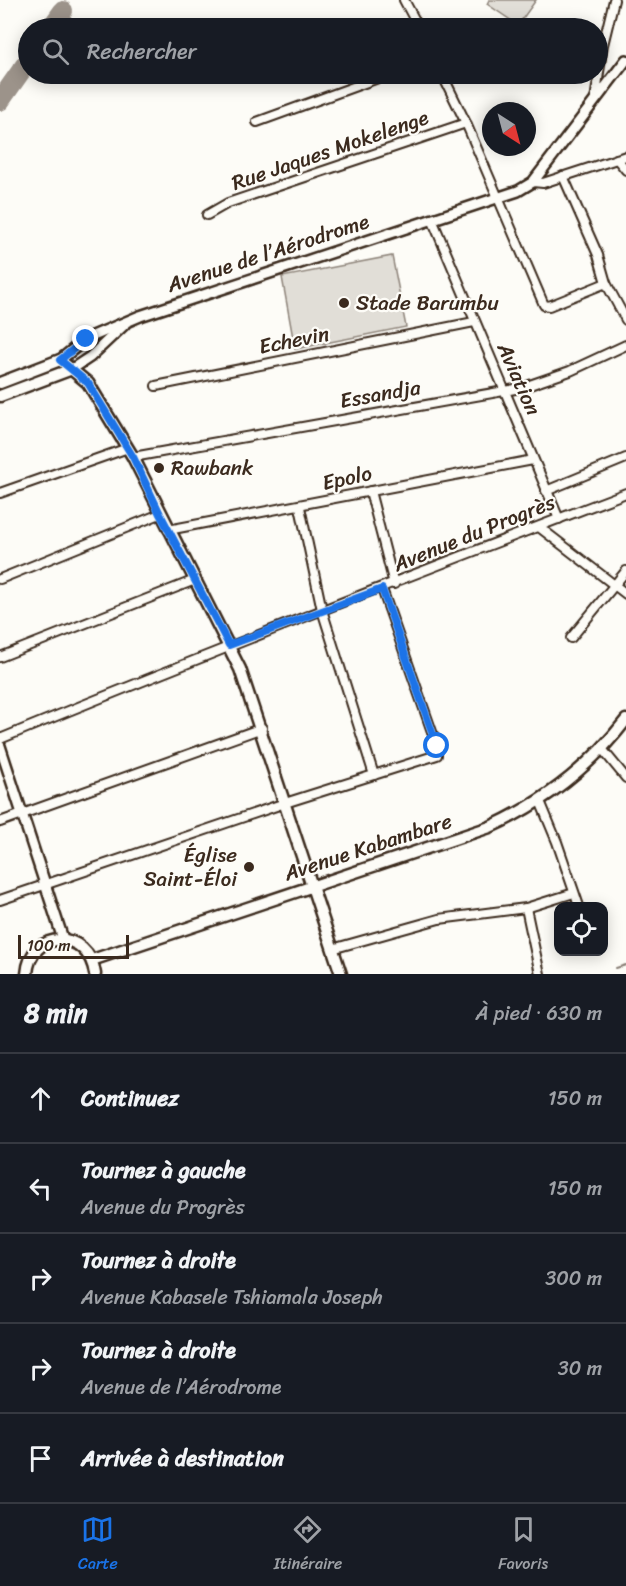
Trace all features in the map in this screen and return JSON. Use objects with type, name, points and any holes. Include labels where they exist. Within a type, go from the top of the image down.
[{"type":"main road","points":[[60,360],[93,389],[130,452],[229,645],[262,728],[341,974]]},
{"type":"main road","name":"Avenue de l’Aérodrome","points":[[0,383],[60,360]]},
{"type":"main road","points":[[0,396],[72,369]]},
{"type":"main road","name":"Avenue Kabambare","points":[[92,960],[490,827],[540,801],[578,773],[603,750],[626,720]]},
{"type":"main road","points":[[27,974],[31,958],[36,951],[52,941],[63,939],[80,945],[92,960],[95,974]]},
{"type":"street","points":[[404,0],[414,18]]},
{"type":"street","points":[[608,25],[614,0]]},
{"type":"street","points":[[608,83],[626,60]]},
{"type":"street","points":[[257,122],[362,84]]},
{"type":"street","points":[[447,84],[466,123],[544,305],[549,306],[606,283]]},
{"type":"street","points":[[595,99],[597,84]]},
{"type":"street","points":[[533,182],[607,84]]},
{"type":"street","name":"Rue Jaques Mokelenge","points":[[207,214],[228,203],[466,123]]},
{"type":"street","points":[[533,182],[543,183],[626,156]]},
{"type":"street","points":[[617,159],[626,170]]},
{"type":"street","points":[[563,177],[598,255],[606,283],[626,320]]},
{"type":"street","name":"Avenue de l’Aérodrome","points":[[60,360],[86,339],[128,321],[518,192],[533,182]]},
{"type":"street","name":"Aviation","points":[[432,219],[559,519]]},
{"type":"street","points":[[72,369],[90,357],[128,321]]},
{"type":"street","name":"Echevin","points":[[156,386],[474,322]]},
{"type":"street","name":"Essandja","points":[[0,493],[130,452],[506,391],[570,371],[625,348]]},
{"type":"street","points":[[546,491],[626,458]]},
{"type":"street","name":"Epolo","points":[[168,530],[300,507],[370,491],[533,460]]},
{"type":"street","points":[[370,491],[394,584]]},
{"type":"street","name":"Avenue du Progrès","points":[[0,739],[229,645],[382,589],[626,493]]},
{"type":"street","points":[[300,507],[322,610],[374,775]]},
{"type":"street","points":[[0,579],[160,514]]},
{"type":"street","points":[[539,527],[626,594]]},
{"type":"street","points":[[571,638],[626,571]]},
{"type":"street","points":[[0,657],[195,580]]},
{"type":"street","points":[[0,900],[285,803],[433,758],[439,751],[382,589]]},
{"type":"street","points":[[0,822],[262,728]]},
{"type":"street","points":[[0,746],[24,813],[63,939]]},
{"type":"street","points":[[603,750],[625,774]]},
{"type":"street","points":[[540,801],[577,902]]},
{"type":"street","points":[[332,949],[439,919],[526,908],[573,893]]},
{"type":"street","points":[[526,908],[540,974]]},
{"type":"shaded area","points":[[489,0],[536,0],[523,18],[508,18],[487,4]]},
{"type":"shaded area","name":"Stade Barumbu","points":[[392,256],[406,327],[295,349],[282,277]]},
{"type":"waterway","points":[[616,968],[626,965]]},
{"type":"taxiway","points":[[58,18],[63,11]]},
{"type":"taxiway","points":[[0,101],[18,75]]},
{"type":"place","name":"Stade Barumbu","points":[[344,303]]},
{"type":"place","name":"Rawbank","points":[[159,468]]},
{"type":"place","name":"Église Saint-Éloi","points":[[249,867]]},
{"type":"route","points":[[86,339],[60,360],[84,378],[93,389],[133,457],[160,514],[229,645],[382,589],[437,746]]}]
